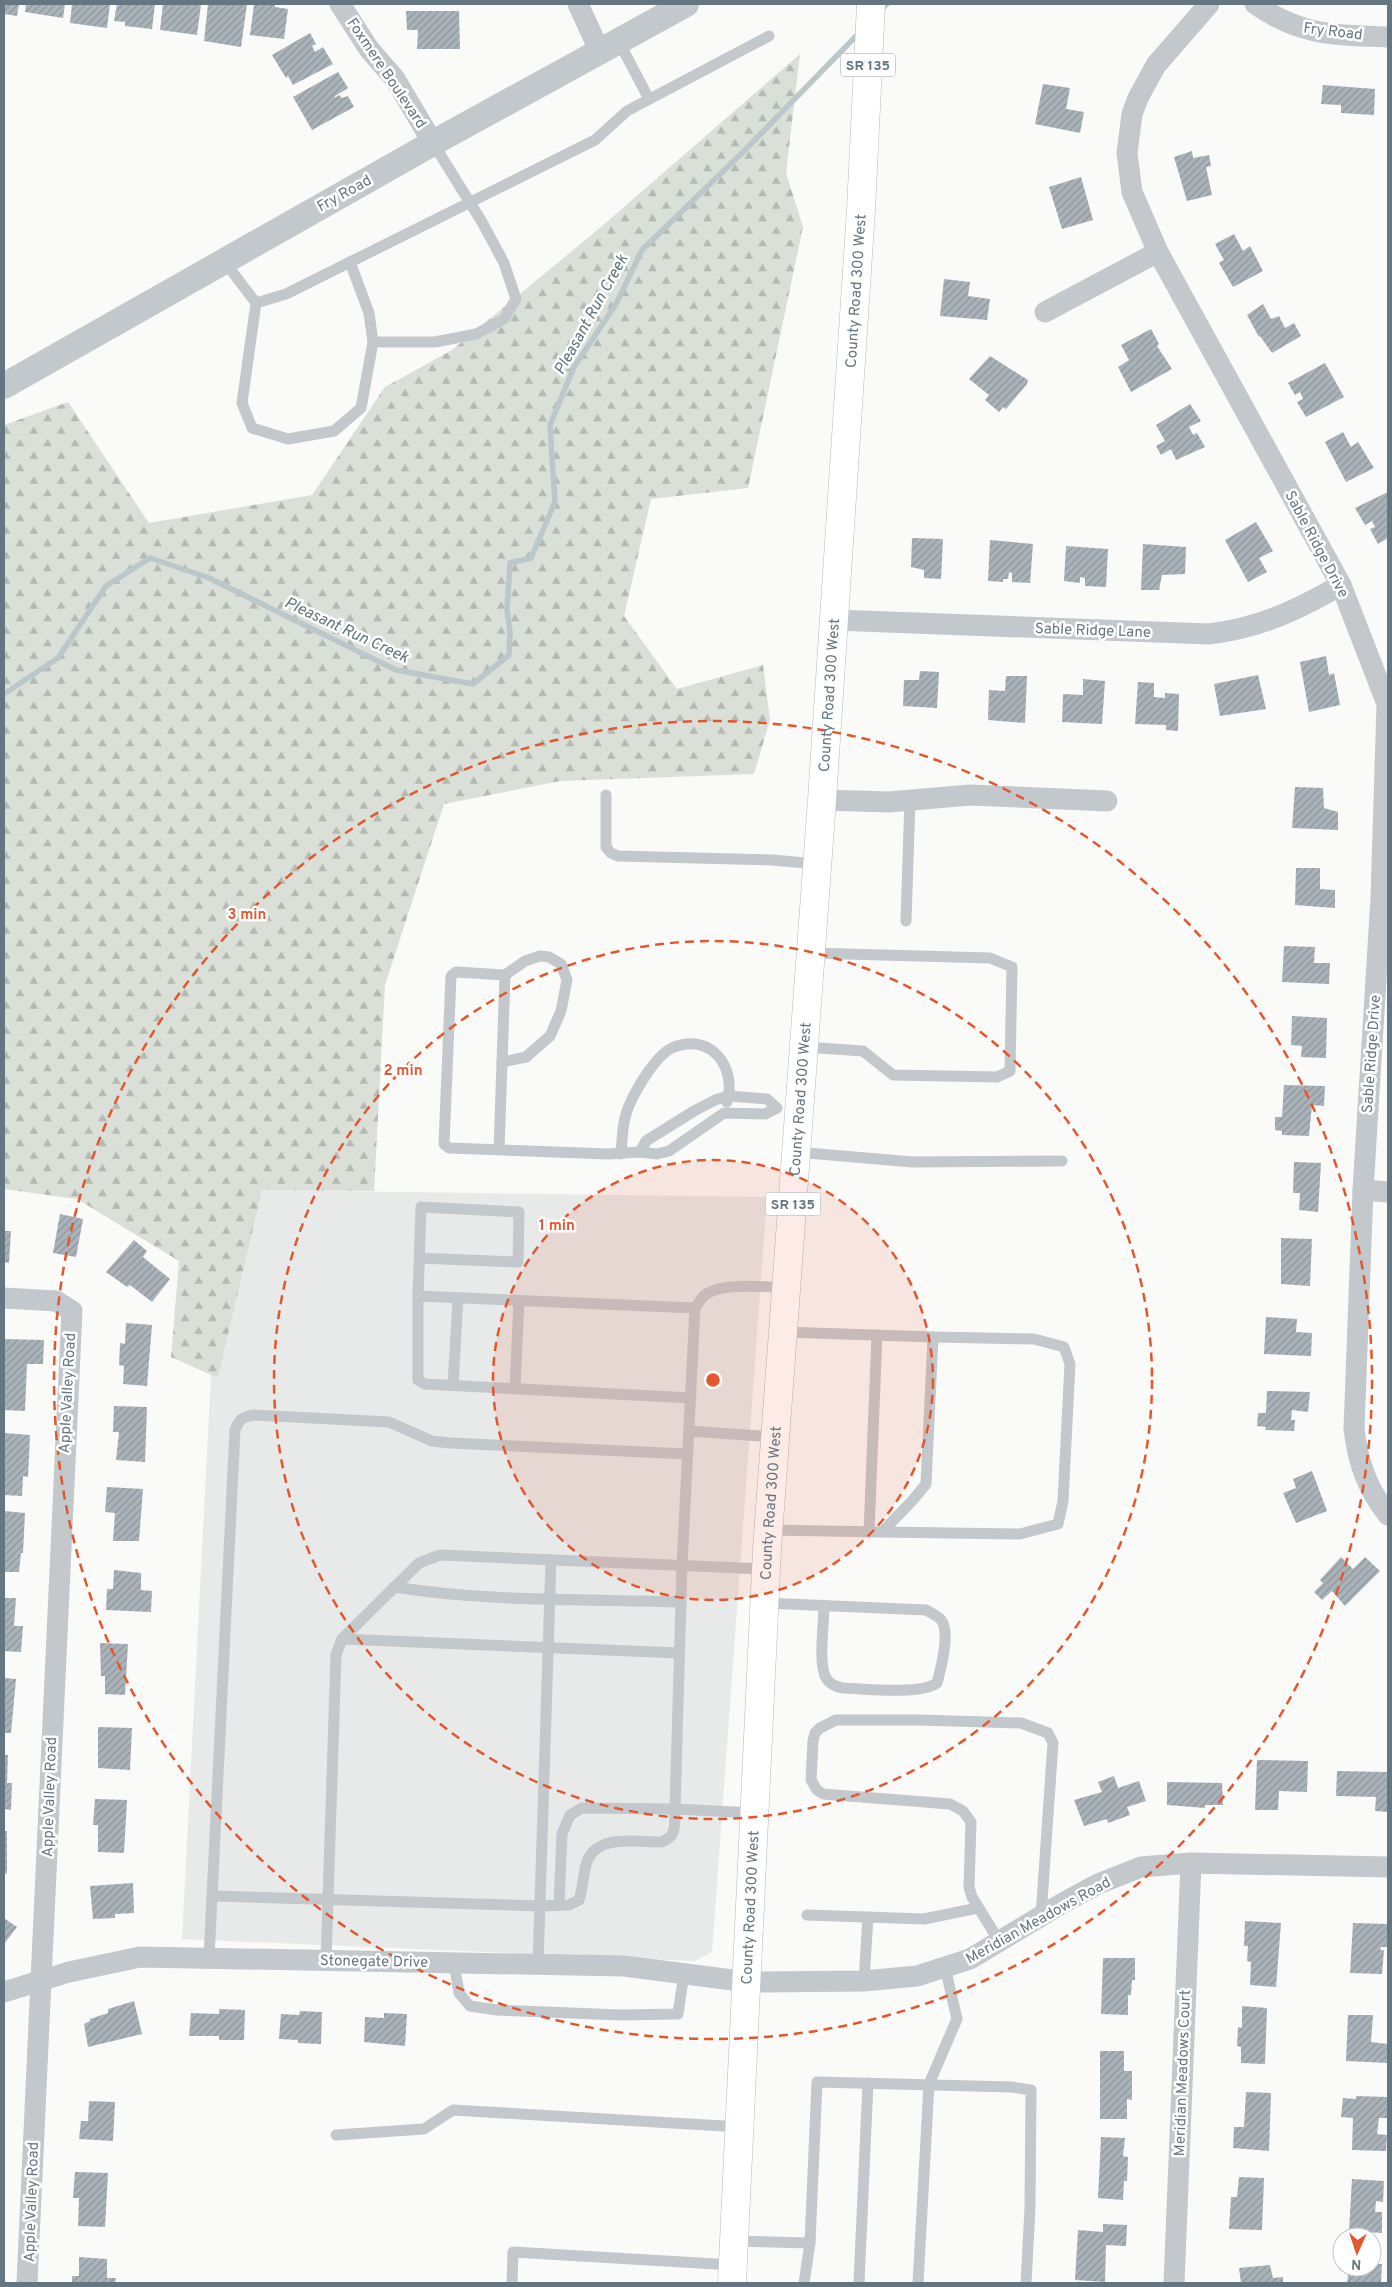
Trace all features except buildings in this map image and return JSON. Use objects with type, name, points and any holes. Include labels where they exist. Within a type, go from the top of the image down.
[{"type":"main road","name":"County Road 300 West","points":[[733,2263],[748,1982],[768,1530],[796,1152],[788,1109],[804,1047],[818,864],[865,126],[871,4]]},
{"type":"street","name":"Foxmere Boulevard","points":[[340,4],[369,48],[395,80],[433,143]]},
{"type":"street","points":[[578,4],[609,45]]},
{"type":"street","name":"Fry Road","points":[[4,386],[433,143],[686,4]]},
{"type":"street","name":"Sable Ridge Drive","points":[[1209,4],[1156,65],[1146,81],[1132,114],[1127,153],[1129,180],[1132,192],[1158,252],[1341,585],[1387,704],[1384,898],[1363,1190],[1354,1429],[1359,1460],[1366,1481],[1375,1498],[1388,1515]]},
{"type":"street","name":"Fry Road","points":[[1255,4],[1270,14],[1297,27],[1314,32],[1388,37]]},
{"type":"street","points":[[1045,312],[1158,252]]},
{"type":"street","name":"Sable Ridge Lane","points":[[834,620],[1209,634],[1255,626],[1301,608],[1341,585]]},
{"type":"street","points":[[822,800],[889,802],[970,795],[1107,801]]},
{"type":"street","points":[[1363,1190],[1388,1192]]},
{"type":"street","name":"Apple Valley Road","points":[[4,1298],[56,1301],[72,1311],[27,2283]]},
{"type":"street","name":"Meridian Meadows Road","points":[[748,1982],[864,1981],[917,1976],[970,1959],[1098,1884],[1141,1867],[1191,1863],[1388,1867]]},
{"type":"street","name":"Meridian Meadows Court","points":[[1174,2283],[1191,1863]]},
{"type":"street","name":"Stonegate Drive","points":[[4,1992],[69,1972],[140,1956],[624,1966],[748,1982]]},
{"type":"lane","points":[[256,303],[286,294],[595,140],[627,111],[769,36]]},
{"type":"lane","points":[[609,45],[649,100]]},
{"type":"lane","points":[[373,342],[443,340],[476,334],[504,319],[516,299],[504,263],[471,202],[433,143]]},
{"type":"lane","points":[[224,261],[256,303],[242,403],[252,428],[288,439],[334,431],[361,408],[373,342],[368,313],[350,262]]},
{"type":"lane","points":[[606,795],[606,847],[611,853],[618,856],[772,860],[818,864]]},
{"type":"lane","points":[[906,921],[910,799]]},
{"type":"lane","points":[[804,1047],[863,1051],[892,1075],[997,1077],[1010,1071],[1012,967],[990,958],[811,953]]},
{"type":"lane","points":[[502,1062],[520,1060],[526,1057],[550,1036],[561,1011],[567,980],[561,964],[549,957],[540,956],[526,960],[505,975],[456,972],[451,976],[444,1144],[449,1148],[621,1154],[640,1152],[657,1154],[669,1151],[724,1114],[765,1114],[788,1109]]},
{"type":"lane","points":[[499,1150],[505,975]]},
{"type":"lane","points":[[621,1154],[624,1122],[629,1106],[652,1067],[673,1048],[697,1045],[715,1052],[721,1059],[729,1076],[729,1096],[724,1114]]},
{"type":"lane","points":[[640,1152],[646,1140],[694,1111],[729,1096],[767,1099],[788,1109]]},
{"type":"lane","points":[[796,1152],[912,1162],[1062,1161]]},
{"type":"lane","points":[[419,1258],[518,1262],[519,1212],[421,1207],[419,1258],[418,1296],[418,1380],[425,1384],[691,1398]]},
{"type":"lane","points":[[212,1896],[540,1906],[569,1904],[579,1900],[586,1863],[594,1849],[605,1843],[661,1842],[670,1839],[673,1835],[675,1809],[682,1565],[695,1308],[706,1294],[721,1289],[742,1285],[786,1288]]},
{"type":"lane","points":[[418,1296],[695,1308]]},
{"type":"lane","points":[[453,1385],[458,1298]]},
{"type":"lane","points":[[515,1388],[519,1300]]},
{"type":"lane","points":[[768,1530],[1020,1534],[1058,1524],[1064,1501],[1070,1364],[1064,1347],[1034,1339],[782,1332]]},
{"type":"lane","points":[[869,1532],[878,1335]]},
{"type":"lane","points":[[882,1532],[914,1500],[926,1484],[933,1337]]},
{"type":"lane","points":[[209,1958],[235,1430],[238,1421],[244,1417],[254,1415],[389,1422],[432,1441],[450,1443],[688,1454]]},
{"type":"lane","points":[[689,1430],[775,1437]]},
{"type":"lane","points":[[326,1960],[336,1655],[342,1639],[419,1564],[440,1555],[766,1568]]},
{"type":"lane","points":[[538,1964],[551,1560]]},
{"type":"lane","points":[[394,1587],[430,1593],[549,1599],[681,1602]]},
{"type":"lane","points":[[765,1603],[824,1605],[926,1610],[941,1619],[944,1625],[944,1654],[937,1683],[929,1688],[916,1690],[843,1688],[834,1686],[826,1679],[823,1667],[824,1605]]},
{"type":"lane","points":[[342,1639],[679,1653]]},
{"type":"lane","points":[[999,1941],[978,1908],[969,1887],[971,1822],[967,1815],[950,1804],[824,1794],[817,1790],[811,1780],[813,1741],[815,1733],[820,1728],[836,1720],[919,1720],[1021,1723],[1048,1734],[1053,1743],[1042,1916]]},
{"type":"lane","points":[[559,1905],[562,1834],[570,1815],[582,1808],[675,1809],[756,1813]]},
{"type":"lane","points":[[807,1914],[924,1919],[978,1908]]},
{"type":"lane","points":[[864,1981],[868,1917]]},
{"type":"lane","points":[[454,1963],[459,1993],[470,2006],[497,2010],[620,2015],[678,2014],[684,1974]]},
{"type":"lane","points":[[918,2283],[929,2084],[957,2020],[945,1967]]},
{"type":"lane","points":[[804,2283],[810,2243],[817,2082],[1011,2087],[1031,2090],[1030,2208],[1026,2283]]},
{"type":"lane","points":[[858,2283],[868,2083]]},
{"type":"lane","points":[[336,2135],[424,2129],[453,2110],[740,2127]]},
{"type":"lane","points":[[512,2283],[513,2252],[733,2263],[810,2243]]},
{"type":"shaded area","points":[[262,1190],[767,1197],[712,1952],[695,1961],[182,1939],[211,1375],[218,1378]]},
{"type":"green space","points":[[800,54],[786,173],[803,227],[748,488],[651,499],[624,616],[677,689],[763,665],[770,720],[754,774],[560,781],[444,804],[385,985],[374,1191],[262,1190],[218,1378],[171,1357],[179,1261],[77,1199],[4,1189],[4,425],[68,402],[149,523],[312,495],[385,387],[452,350],[601,227]]},
{"type":"waterway","name":"Pleasant Run Creek","points":[[879,11],[887,4]]},
{"type":"waterway","name":"Pleasant Run Creek","points":[[4,694],[58,658],[106,586],[150,558],[209,578],[396,670],[473,684],[509,655],[510,632],[507,609],[510,563],[531,558],[555,502],[550,425],[574,367],[616,304],[642,250],[745,150],[861,31]]}]
